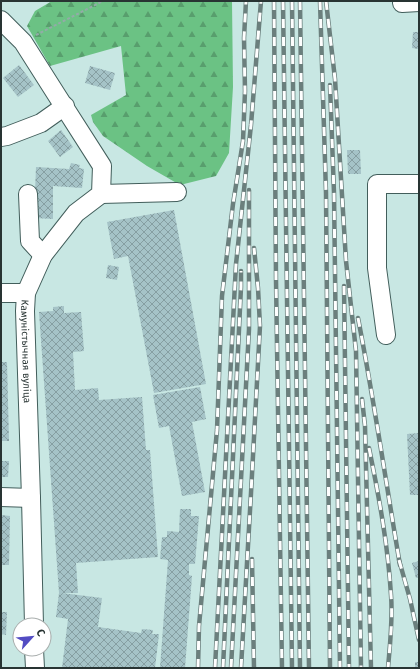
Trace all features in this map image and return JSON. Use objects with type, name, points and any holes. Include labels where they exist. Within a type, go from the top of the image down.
[{"type":"street","points":[[1,20],[23,42],[102,166],[101,194],[177,192]]},
{"type":"street","points":[[1,138],[41,122],[60,100]]},
{"type":"street","points":[[386,335],[377,268],[377,184],[419,184]]},
{"type":"street","points":[[28,194],[30,241],[43,255]]},
{"type":"street","name":"Камуністычная вуліца","points":[[34,617],[25,311],[26,293],[43,255],[76,213],[101,194]]},
{"type":"street","points":[[1,293],[26,293]]},
{"type":"street","points":[[1,498],[31,498]]},
{"type":"street","points":[[34,657],[34,668]]},
{"type":"path","points":[[23,42],[103,1]]},
{"type":"green space","points":[[52,1],[232,1],[233,87],[229,153],[216,176],[180,185],[147,166],[103,136],[93,122],[91,115],[126,95],[121,46],[50,66],[27,26],[35,11]]},
{"type":"building","points":[[413,32],[419,32],[419,49],[412,48]]},
{"type":"building","points":[[19,65],[34,85],[18,97],[3,78]]},
{"type":"building","points":[[90,66],[115,73],[110,90],[85,83]]},
{"type":"building","points":[[61,130],[73,147],[60,157],[48,141]]},
{"type":"building","points":[[347,150],[360,150],[361,174],[348,174]]},
{"type":"building","points":[[71,163],[80,165],[79,168],[84,169],[82,188],[53,186],[53,219],[34,218],[36,167],[69,169]]},
{"type":"building","points":[[174,210],[206,384],[154,393],[128,256],[114,259],[107,222]]},
{"type":"building","points":[[108,265],[119,267],[117,280],[106,278]]},
{"type":"building","points":[[64,306],[64,313],[81,312],[84,351],[73,352],[75,390],[98,388],[99,400],[142,397],[146,450],[150,450],[158,557],[76,563],[78,593],[62,593],[102,598],[98,627],[141,633],[142,629],[153,630],[152,634],[159,634],[155,668],[62,668],[68,619],[56,617],[59,593],[39,312],[53,311],[53,307]]},
{"type":"building","points":[[1,362],[7,362],[9,441],[1,441]]},
{"type":"building","points":[[200,387],[206,419],[192,422],[205,492],[182,496],[169,426],[159,428],[153,395]]},
{"type":"building","points":[[419,433],[419,495],[410,495],[407,434]]},
{"type":"building","points":[[1,461],[9,461],[8,477],[1,477]]},
{"type":"building","points":[[180,509],[191,509],[191,516],[199,516],[195,564],[189,564],[189,575],[192,576],[185,668],[160,668],[168,560],[160,559],[162,537],[167,537],[167,531],[179,532]]},
{"type":"building","points":[[1,515],[10,516],[9,565],[1,565]]},
{"type":"building","points":[[419,561],[419,577],[416,578],[412,563]]},
{"type":"building","points":[[1,612],[7,612],[6,635],[1,634]]},
{"type":"building","points":[[415,662],[419,662],[419,668],[415,668]]},
{"type":"railway","points":[[198,668],[199,626],[217,430],[222,296],[233,204],[243,141],[245,91],[244,38],[246,1]]},
{"type":"railway","points":[[215,668],[236,264],[251,125],[261,1]]},
{"type":"railway","points":[[274,1],[276,280],[282,668]]},
{"type":"railway","points":[[283,1],[292,668]]},
{"type":"railway","points":[[292,1],[300,668]]},
{"type":"railway","points":[[300,1],[309,668]]},
{"type":"railway","points":[[320,1],[326,193],[330,668]]},
{"type":"railway","points":[[326,1],[335,79],[346,261],[356,351],[361,668]]},
{"type":"railway","points":[[330,85],[334,193],[340,668]]},
{"type":"railway","points":[[231,668],[249,329],[249,190]]},
{"type":"railway","points":[[241,668],[260,326],[254,248]]},
{"type":"railway","points":[[223,668],[241,271]]},
{"type":"railway","points":[[344,286],[349,668]]},
{"type":"railway","points":[[358,318],[400,565]]},
{"type":"railway","points":[[362,399],[365,426],[371,668]]},
{"type":"railway","points":[[369,448],[383,521],[390,576],[392,613],[388,668]]},
{"type":"railway","points":[[252,559],[254,668]]},
{"type":"railway","points":[[399,560],[410,599],[419,640]]}]
